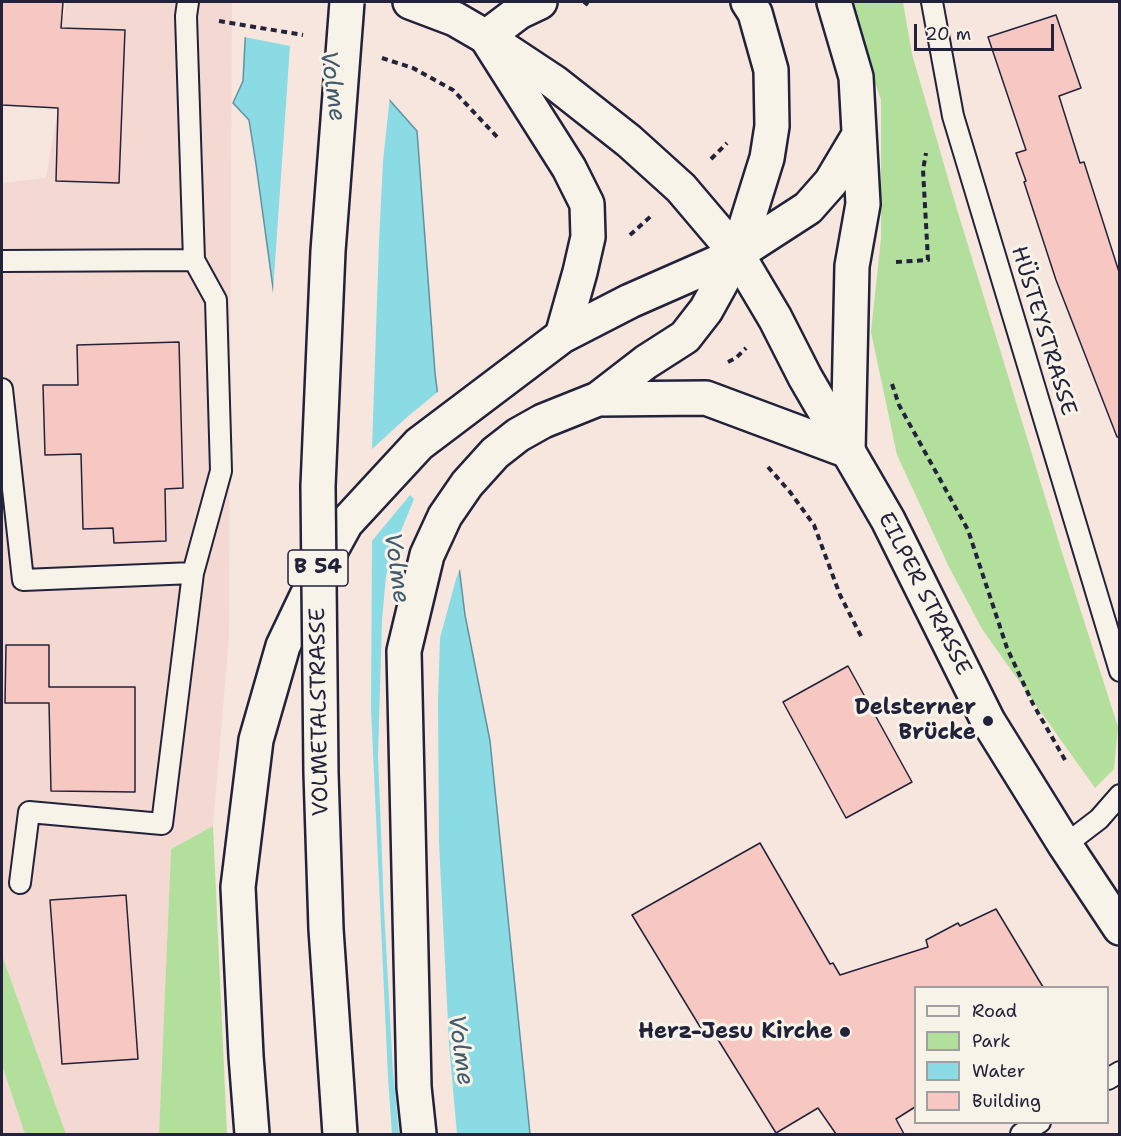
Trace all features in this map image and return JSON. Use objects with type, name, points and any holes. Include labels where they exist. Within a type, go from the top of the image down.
[{"type":"main road","name":"VOLMETALSTRASSE","points":[[340,1134],[326,929],[321,784],[318,486],[328,251],[347,2]]},
{"type":"main road","name":"EILPER STRASSE","points":[[410,2],[455,19],[554,82],[629,141],[681,188],[737,254],[888,520],[988,721],[1119,928]]},
{"type":"main road","points":[[540,2],[519,12],[486,37],[569,168],[587,204],[588,237],[562,336]]},
{"type":"main road","points":[[419,1134],[414,1087],[404,651],[426,555],[445,516],[467,484],[495,453],[518,435],[543,421],[598,399],[646,362],[686,337],[706,310],[737,254],[767,158],[772,126],[771,70],[755,13],[748,2]]},
{"type":"main road","points":[[598,399],[706,398],[848,451],[852,266],[863,204],[856,77],[834,2]]},
{"type":"main road","points":[[252,1134],[238,887],[256,740],[283,646],[314,581],[346,523],[419,444],[562,336],[630,301],[737,254],[808,207],[831,182],[860,135]]},
{"type":"lane","points":[[20,883],[29,812],[162,824],[193,573],[221,471],[216,300],[194,261],[186,16],[188,2]]},
{"type":"lane","name":"HÜSTEYSTRASSE","points":[[932,2],[953,116],[1119,671]]},
{"type":"lane","points":[[2,261],[194,261]]},
{"type":"lane","points":[[2,389],[23,580],[193,573]]},
{"type":"lane","points":[[1065,845],[1099,819],[1119,795]]},
{"type":"lane","points":[[1021,1134],[1037,1124]]},
{"type":"path","points":[[886,263],[928,260],[924,170],[927,152]]},
{"type":"path","points":[[892,382],[899,405],[968,530],[1007,648],[1033,704],[1068,765]]},
{"type":"path","points":[[761,459],[790,492],[814,525],[840,595],[863,640]]},
{"type":"shaded area","points":[[67,2],[232,2],[229,638],[213,826],[171,849],[159,1134],[66,1134],[2,955],[2,183],[46,178],[58,108],[61,28]]},
{"type":"shaded area","points":[[2,1065],[25,1134],[2,1134]]},
{"type":"green space","points":[[848,2],[903,2],[912,54],[956,206],[1118,727],[1114,769],[1095,788],[982,629],[949,567],[897,455],[871,332],[881,238],[881,100]]},
{"type":"green space","points":[[213,826],[227,1134],[159,1134],[171,849]]},
{"type":"green space","points":[[2,955],[66,1134],[25,1134],[2,1065]]},
{"type":"water","name":"Volme","points":[[246,23],[377,86],[417,131],[435,373],[465,615],[490,741],[530,1134],[387,1134],[339,724],[280,339],[256,164],[249,120],[233,103],[243,81]]},
{"type":"pier","points":[[242,2],[385,2],[380,85],[390,96],[383,161],[372,449],[440,390],[462,564],[440,638],[438,701],[439,842],[449,1044],[457,1134],[399,1134],[393,1072],[378,756],[382,620],[386,576],[396,543],[414,499],[410,495],[372,541],[371,709],[392,1134],[384,1134],[336,724],[272,306],[290,46],[244,37]]},
{"type":"building","points":[[2,2],[63,2],[61,28],[125,30],[119,183],[56,181],[58,108],[2,105]]},
{"type":"building","points":[[1056,15],[1081,88],[1059,96],[1080,163],[1084,162],[1119,272],[1119,437],[1117,437],[1056,280],[1016,153],[1026,150],[988,37]]},
{"type":"building","points":[[179,342],[183,488],[165,489],[166,541],[114,543],[113,528],[83,529],[81,454],[45,455],[43,385],[78,385],[77,345]]},
{"type":"building","points":[[6,645],[49,645],[49,687],[135,687],[135,792],[51,791],[49,703],[5,703]]},
{"type":"building","points":[[848,666],[912,782],[846,818],[783,702]]},
{"type":"building","points":[[760,843],[830,964],[833,963],[840,975],[928,947],[926,940],[958,923],[960,926],[996,909],[1042,986],[914,986],[914,1108],[896,1119],[904,1134],[836,1134],[818,1108],[776,1133],[712,1030],[705,1035],[632,915]]},
{"type":"building","points":[[126,895],[138,1059],[62,1064],[50,900]]},
{"type":"place","name":"Delsterner Brücke","points":[[988,721]]},
{"type":"place","name":"Herz-Jesu Kirche","points":[[845,1032]]}]
